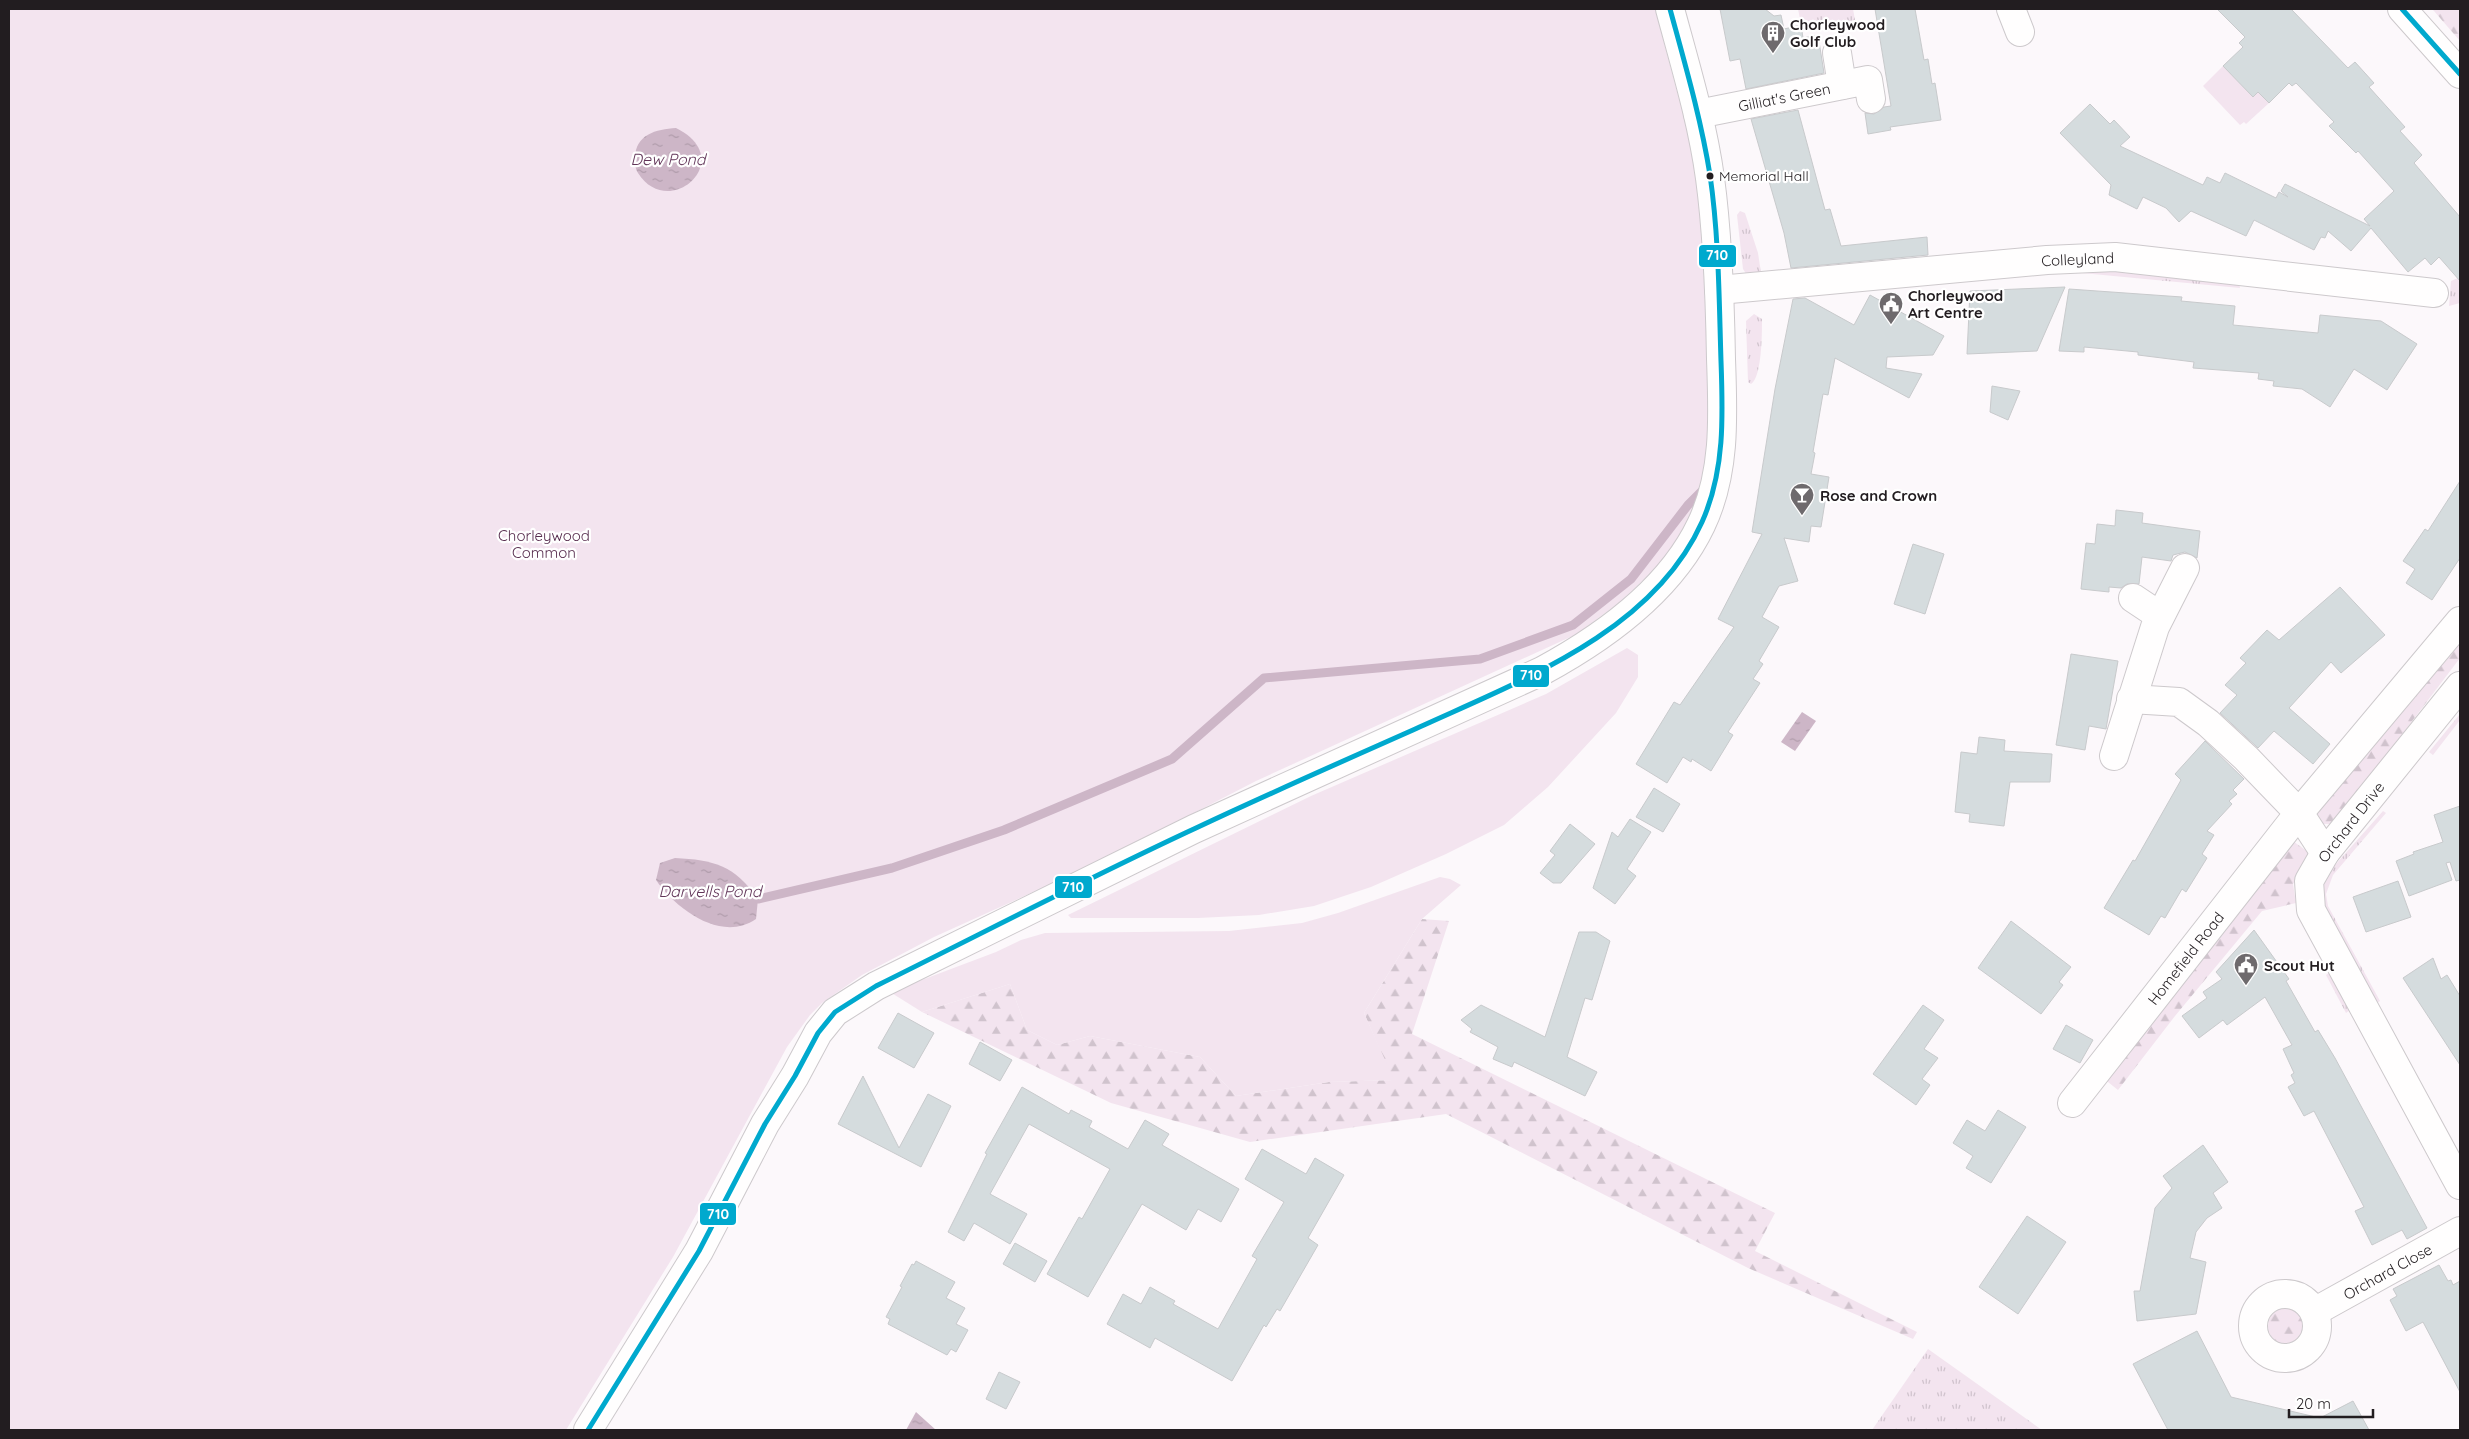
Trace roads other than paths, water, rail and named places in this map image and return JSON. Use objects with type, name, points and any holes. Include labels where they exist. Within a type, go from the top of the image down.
[{"type":"street","points":[[588,1430],[699,1251],[765,1124],[795,1076],[818,1033],[835,1012],[876,986],[1194,829],[1542,671],[1583,648],[1624,618],[1664,580],[1701,526],[1717,478],[1723,436],[1719,290],[1710,177],[1698,114],[1670,9]]},
{"type":"street","points":[[2402,9],[2460,74]]},
{"type":"street","points":[[1837,53],[1842,85]]},
{"type":"street","name":"Gilliat's Green","points":[[1698,114],[1842,85],[1870,89]]},
{"type":"street","name":"Colleyland","points":[[1719,290],[2047,260],[2115,257],[2434,293]]},
{"type":"street","points":[[2114,756],[2131,699],[2160,616],[2185,568]]},
{"type":"street","points":[[2133,598],[2160,616]]},
{"type":"street","name":"Homefield Road","points":[[2072,1103],[2299,813],[2460,621]]},
{"type":"street","name":"Orchard Drive","points":[[2460,686],[2325,854],[2309,880],[2311,910],[2460,1185]]},
{"type":"street","points":[[2131,699],[2179,702],[2208,722],[2299,813],[2325,854]]},
{"type":"street","name":"Orchard Close","points":[[2314,1312],[2460,1231]]},
{"type":"water","name":"Dew Pond","points":[[676,128],[694,141],[701,155],[700,169],[692,180],[680,188],[666,191],[651,186],[638,173],[635,164],[636,150],[648,135],[661,130]]},
{"type":"water","points":[[1802,712],[1816,721],[1795,751],[1781,742]]},
{"type":"water","name":"Darvells Pond","points":[[675,858],[701,860],[722,866],[731,872],[758,899],[756,919],[742,925],[728,927],[714,925],[700,919],[675,902],[656,880],[660,863]]},
{"type":"water","points":[[916,1412],[936,1430],[906,1430]]},
{"type":"waterway","points":[[758,899],[892,868],[1004,830],[1172,759],[1264,678],[1480,659],[1573,625],[1631,579],[1688,505],[1704,489]]},
{"type":"place","name":"Chorleywood Golf Club","points":[[1773,54]]},
{"type":"place","name":"Memorial Hall","points":[[1710,176]]},
{"type":"place","name":"Chorleywood Art Centre","points":[[1891,325]]},
{"type":"place","name":"Rose and Crown","points":[[1802,516]]},
{"type":"place","name":"Scout Hut","points":[[2246,986]]},
{"type":"park label","name":"Chorleywood Common","points":[[544,544]]}]
